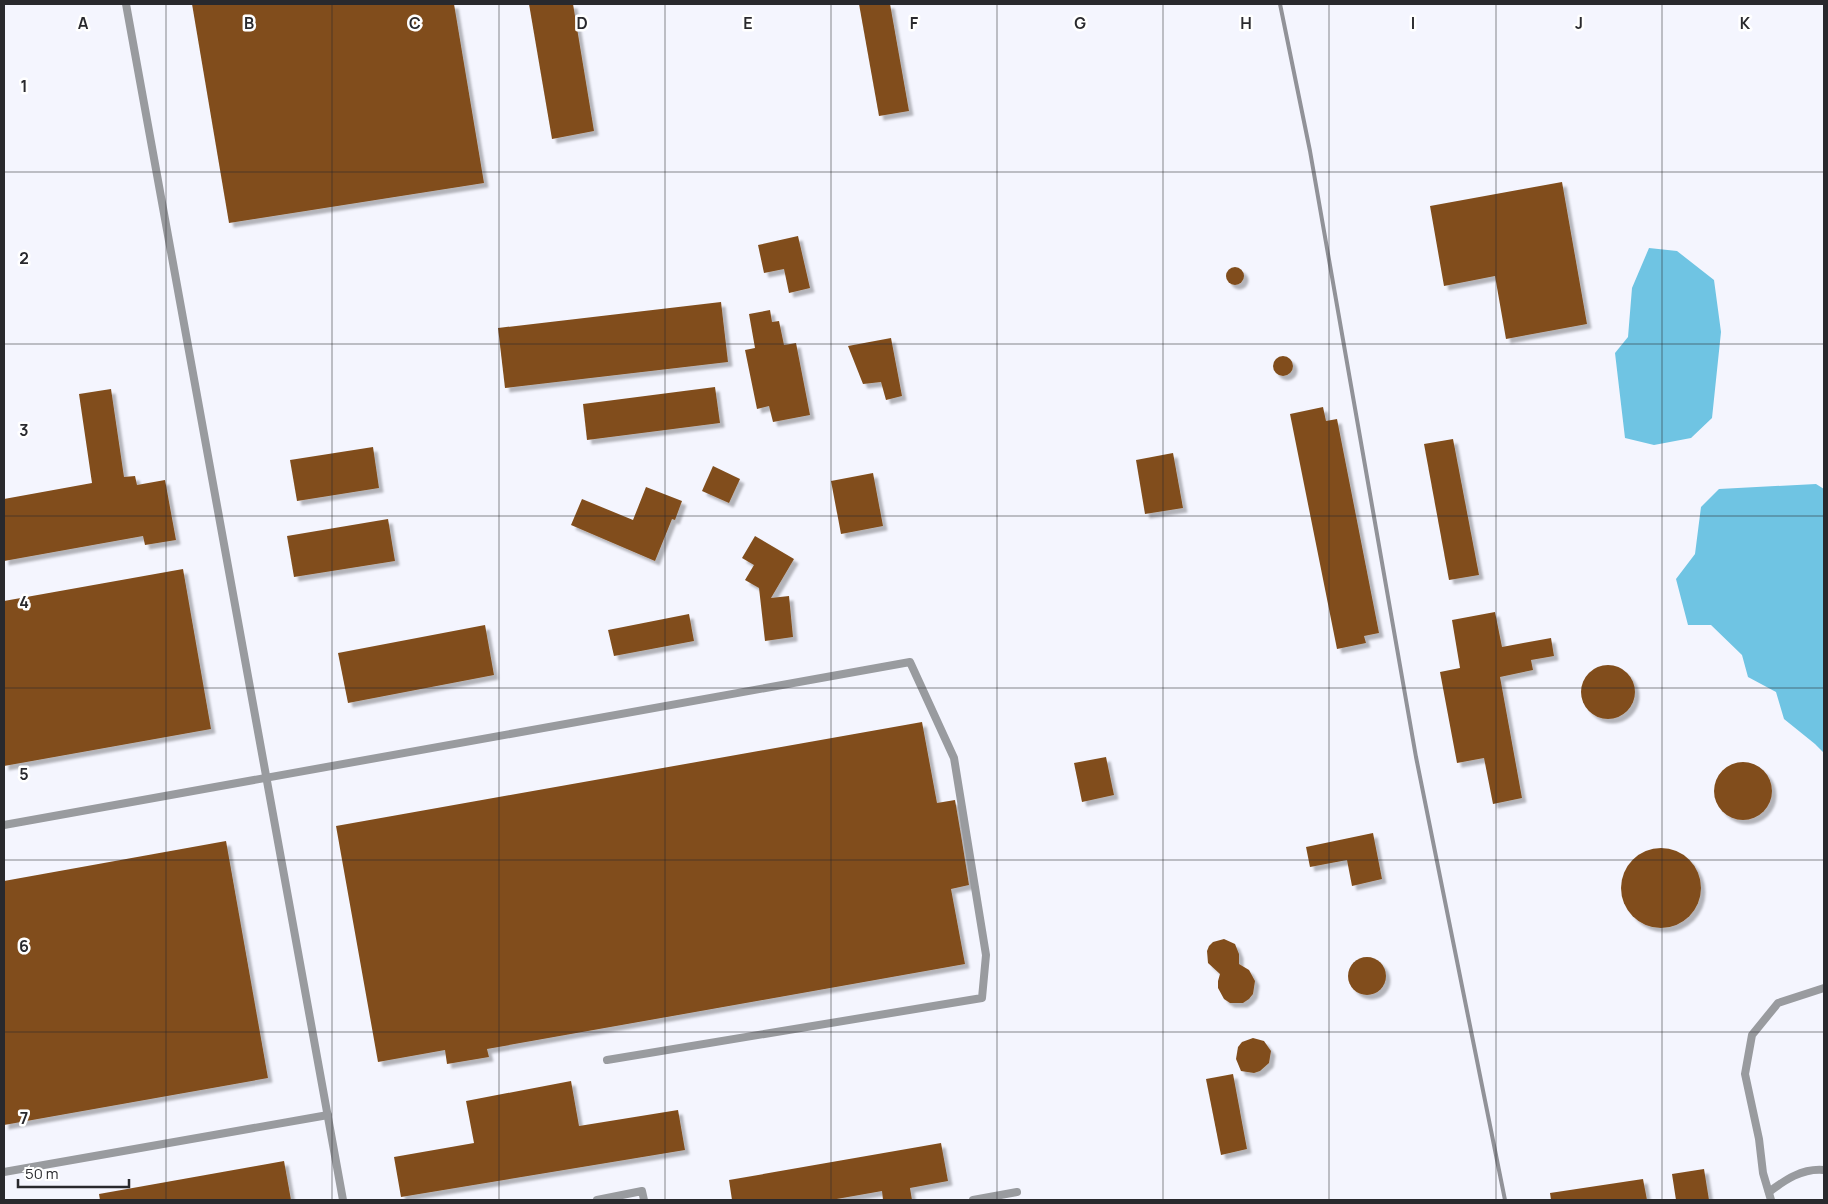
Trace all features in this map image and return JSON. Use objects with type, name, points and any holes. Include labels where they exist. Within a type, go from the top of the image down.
[{"type":"lane","points":[[126,4],[343,1200]]},
{"type":"lane","points":[[4,825],[910,662],[954,758],[986,955],[982,998],[607,1060]]},
{"type":"lane","points":[[1824,988],[1778,1002],[1752,1036],[1745,1074],[1763,1173],[1770,1196],[1790,1176],[1817,1169],[1824,1170]]},
{"type":"lane","points":[[4,1172],[328,1115]]},
{"type":"lane","points":[[596,1200],[642,1192],[644,1200]]},
{"type":"lane","points":[[973,1200],[1018,1192]]},
{"type":"water","points":[[1649,248],[1677,251],[1714,280],[1721,332],[1712,418],[1691,438],[1654,445],[1625,438],[1615,353],[1628,337],[1632,288]]},
{"type":"water","points":[[1816,484],[1824,489],[1824,753],[1784,719],[1776,692],[1748,677],[1742,655],[1711,625],[1688,625],[1676,579],[1695,554],[1701,507],[1719,489]]},
{"type":"building","points":[[192,4],[454,4],[484,183],[229,223]]},
{"type":"building","points":[[529,4],[573,4],[594,131],[552,139]]},
{"type":"building","points":[[859,4],[890,4],[909,111],[879,116]]},
{"type":"building","points":[[1562,182],[1587,324],[1506,339],[1495,276],[1444,286],[1430,206]]},
{"type":"building","points":[[798,236],[810,288],[789,293],[784,269],[764,273],[758,245]]},
{"type":"building","points":[[1235,267],[1241,270],[1244,276],[1241,282],[1235,285],[1229,282],[1226,276],[1229,270]]},
{"type":"building","points":[[721,302],[728,362],[505,388],[498,328]]},
{"type":"building","points":[[770,310],[772,322],[779,321],[784,345],[796,343],[810,415],[773,422],[769,406],[757,409],[745,350],[755,348],[749,314]]},
{"type":"building","points":[[891,338],[902,396],[886,400],[881,382],[863,384],[848,346]]},
{"type":"building","points":[[1283,356],[1290,359],[1293,366],[1290,373],[1283,376],[1276,373],[1273,366],[1276,359]]},
{"type":"building","points":[[715,387],[720,423],[587,440],[583,404]]},
{"type":"building","points":[[111,389],[124,477],[135,476],[137,485],[165,480],[176,540],[145,545],[143,536],[4,561],[4,499],[92,483],[79,394]]},
{"type":"building","points":[[1323,407],[1326,421],[1337,419],[1379,633],[1364,636],[1366,643],[1337,649],[1290,414]]},
{"type":"building","points":[[1453,439],[1479,575],[1449,580],[1424,444]]},
{"type":"building","points":[[373,447],[379,488],[297,501],[290,460]]},
{"type":"building","points":[[1173,453],[1183,508],[1145,514],[1136,460]]},
{"type":"building","points":[[713,466],[740,479],[729,503],[702,491]]},
{"type":"building","points":[[873,473],[883,526],[841,534],[831,481]]},
{"type":"building","points":[[646,487],[682,501],[675,520],[672,519],[655,561],[571,525],[582,499],[633,520]]},
{"type":"building","points":[[388,519],[395,561],[294,577],[287,536]]},
{"type":"building","points":[[755,536],[794,559],[771,598],[789,596],[793,637],[765,641],[759,588],[745,580],[754,565],[742,558]]},
{"type":"building","points":[[183,569],[211,729],[4,766],[4,601]]},
{"type":"building","points":[[1495,612],[1502,647],[1551,638],[1554,656],[1531,660],[1533,670],[1500,677],[1522,798],[1493,804],[1484,758],[1457,763],[1440,672],[1460,668],[1452,620]]},
{"type":"building","points":[[689,614],[694,641],[614,656],[608,630]]},
{"type":"building","points":[[485,625],[494,675],[348,703],[338,653]]},
{"type":"building","points":[[1603,665],[1613,665],[1623,669],[1631,677],[1635,692],[1631,707],[1623,715],[1613,719],[1603,719],[1593,715],[1585,707],[1581,697],[1581,687],[1585,677],[1593,669]]},
{"type":"building","points":[[922,722],[937,803],[955,800],[969,885],[951,889],[965,964],[487,1049],[489,1057],[447,1064],[445,1050],[378,1062],[336,826]]},
{"type":"building","points":[[1106,757],[1114,795],[1082,802],[1074,763]]},
{"type":"building","points":[[1743,762],[1759,767],[1767,775],[1772,791],[1767,807],[1759,815],[1743,820],[1727,815],[1719,807],[1714,791],[1719,775],[1727,767]]},
{"type":"building","points":[[1373,833],[1382,879],[1352,886],[1347,860],[1310,867],[1306,847]]},
{"type":"building","points":[[226,841],[268,1078],[4,1125],[4,881]]},
{"type":"building","points":[[1661,848],[1676,851],[1689,860],[1698,873],[1701,888],[1698,903],[1689,916],[1676,925],[1661,928],[1646,925],[1633,916],[1624,903],[1621,888],[1624,873],[1633,860],[1646,851]]},
{"type":"building","points":[[1224,939],[1235,944],[1239,954],[1239,964],[1249,970],[1255,981],[1253,994],[1243,1003],[1230,1003],[1224,999],[1218,988],[1220,974],[1208,963],[1207,951],[1209,946],[1213,942]]},
{"type":"building","points":[[1367,957],[1380,963],[1386,976],[1380,989],[1367,995],[1354,989],[1348,976],[1354,963]]},
{"type":"building","points":[[1253,1038],[1264,1041],[1271,1051],[1269,1063],[1260,1071],[1254,1073],[1241,1071],[1236,1059],[1238,1047],[1242,1042]]},
{"type":"building","points":[[1233,1074],[1247,1149],[1221,1155],[1206,1079]]},
{"type":"building","points":[[571,1081],[579,1126],[678,1110],[685,1150],[401,1197],[394,1157],[474,1143],[466,1101]]},
{"type":"building","points":[[941,1143],[948,1181],[910,1188],[912,1200],[883,1200],[882,1191],[831,1200],[732,1200],[729,1180]]},
{"type":"building","points":[[284,1161],[291,1200],[100,1200],[99,1194]]},
{"type":"building","points":[[1704,1169],[1709,1200],[1676,1200],[1672,1174]]},
{"type":"building","points":[[1643,1179],[1647,1200],[1551,1200],[1550,1193]]},
{"type":"railway","points":[[1280,4],[1310,151],[1416,757],[1505,1200]]}]
